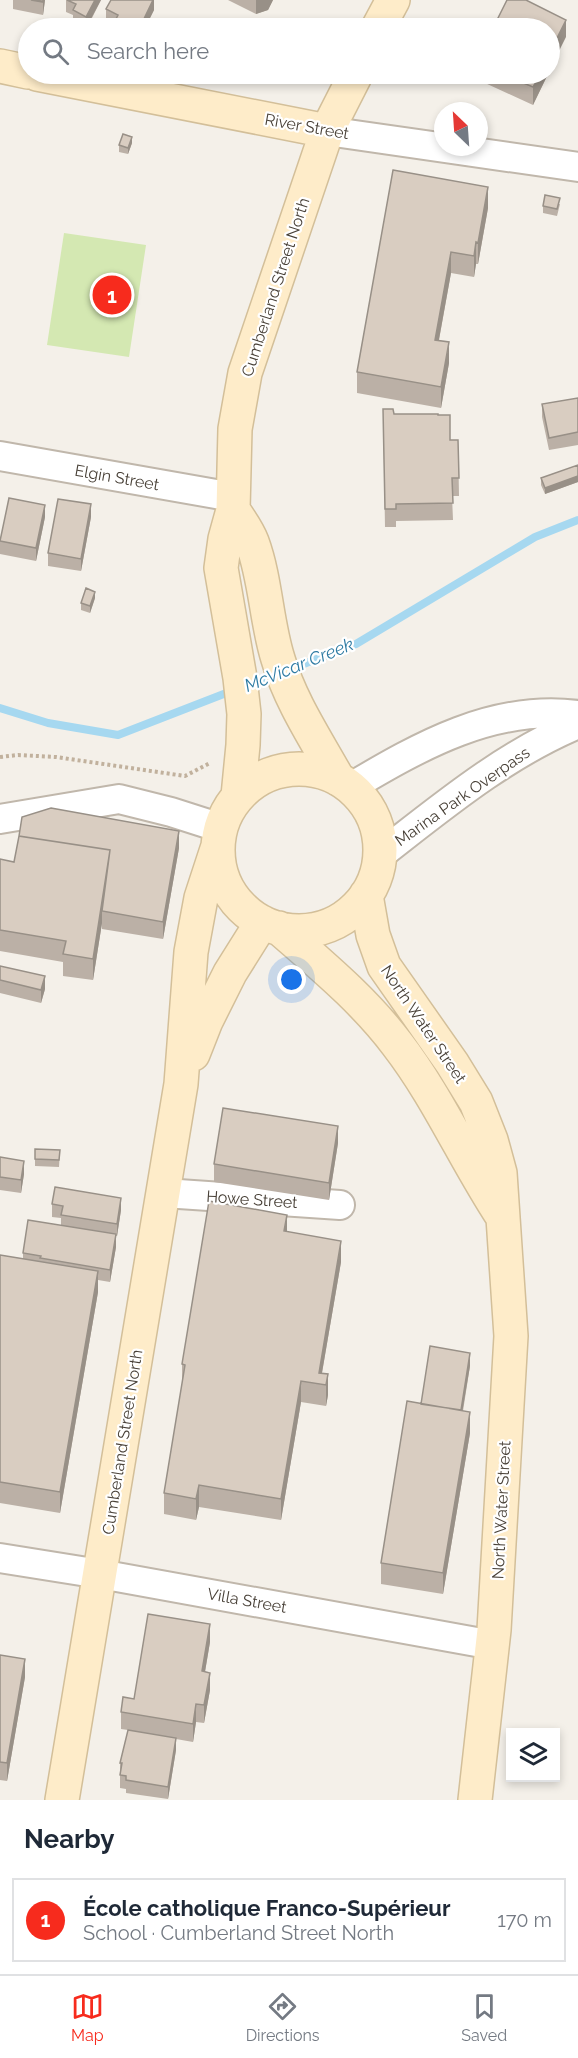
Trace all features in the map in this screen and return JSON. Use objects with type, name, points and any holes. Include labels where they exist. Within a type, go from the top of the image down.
[{"type":"main road","points":[[383,18],[393,0]]},
{"type":"main road","points":[[0,66],[18,70]]},
{"type":"main road","name":"River Street","points":[[88,84],[327,131]]},
{"type":"main road","name":"Cumberland Street North","points":[[238,796],[243,729],[240,678],[221,568],[233,504],[235,429],[245,373],[327,131],[351,84]]},
{"type":"main road","points":[[233,504],[252,539],[259,562],[278,660],[297,702],[345,783],[364,801],[373,817],[379,836],[380,855],[375,876],[366,895],[353,910],[337,921],[318,928],[299,931],[271,925],[247,912],[234,898],[219,864],[219,837],[228,811],[238,796],[252,783],[285,770],[304,769],[322,772],[345,783]]},
{"type":"main road","name":"Cumberland Street North","points":[[62,1800],[181,1084],[191,952],[201,898],[219,837]]},
{"type":"main road","name":"North Water Street","points":[[366,895],[372,935],[384,966],[452,1063],[476,1102],[491,1140],[500,1173],[511,1336],[493,1645],[475,1800]]},
{"type":"main road","name":"Cumberland Street North","points":[[181,1084],[221,989],[271,925]]},
{"type":"main road","name":"North Water Street","points":[[271,925],[351,993],[396,1042],[428,1088],[478,1181],[504,1220]]},
{"type":"street","name":"River Street","points":[[327,131],[578,167]]},
{"type":"street","name":"Elgin Street","points":[[0,456],[233,504]]},
{"type":"street","points":[[345,783],[443,737],[479,724],[509,716],[546,713],[578,715]]},
{"type":"street","name":"Marina Park Overpass","points":[[380,855],[483,776],[523,750],[578,724]]},
{"type":"street","points":[[0,819],[118,799],[171,812],[219,837]]},
{"type":"street","name":"Howe Street","points":[[164,1193],[340,1205]]},
{"type":"street","name":"Villa Street","points":[[0,1558],[493,1645]]},
{"type":"path","points":[[0,757],[18,755],[56,757],[185,776],[243,729]]},
{"type":"green space","points":[[64,233],[146,245],[129,357],[47,345]]},
{"type":"building","points":[[67,0],[95,0],[86,17],[73,10],[76,4]]},
{"type":"building","points":[[111,0],[153,0],[144,18],[116,18],[118,15],[106,9]]},
{"type":"building","points":[[507,0],[526,0],[566,20],[560,32],[560,18],[498,18]]},
{"type":"building","points":[[123,134],[132,137],[128,148],[119,145]]},
{"type":"building","points":[[393,170],[488,187],[474,256],[451,252],[435,340],[449,342],[441,387],[357,372]]},
{"type":"building","points":[[545,195],[560,198],[557,209],[543,206]]},
{"type":"building","points":[[578,398],[578,432],[549,438],[542,404]]},
{"type":"building","points":[[383,409],[393,409],[394,414],[450,415],[450,440],[458,440],[459,478],[452,478],[453,503],[396,504],[396,509],[385,509]]},
{"type":"building","points":[[578,465],[578,476],[545,488],[541,478]]},
{"type":"building","points":[[9,498],[45,505],[36,548],[0,541]]},
{"type":"building","points":[[58,499],[91,504],[81,559],[48,553]]},
{"type":"building","points":[[86,588],[95,592],[90,606],[81,603]]},
{"type":"building","points":[[51,808],[179,831],[163,922],[102,911],[110,850],[19,836],[22,817]]},
{"type":"building","points":[[19,836],[110,850],[93,959],[63,954],[66,941],[0,930],[0,859],[14,862]]},
{"type":"building","points":[[0,966],[45,976],[41,990],[0,980]]},
{"type":"building","points":[[223,1108],[338,1126],[329,1183],[214,1164]]},
{"type":"building","points":[[35,1149],[60,1150],[59,1160],[35,1159]]},
{"type":"building","points":[[0,1157],[24,1161],[21,1180],[0,1177]]},
{"type":"building","points":[[55,1187],[121,1198],[117,1224],[61,1215],[63,1206],[52,1204]]},
{"type":"building","points":[[209,1201],[287,1215],[284,1231],[341,1241],[319,1373],[328,1374],[326,1385],[301,1381],[281,1499],[199,1485],[196,1499],[164,1493],[185,1365],[182,1364]]},
{"type":"building","points":[[28,1220],[116,1234],[110,1270],[23,1253]]},
{"type":"building","points":[[0,1255],[98,1271],[60,1492],[0,1482]]},
{"type":"building","points":[[430,1346],[470,1353],[461,1410],[421,1404]]},
{"type":"building","points":[[407,1401],[470,1412],[443,1573],[381,1563]]},
{"type":"building","points":[[148,1614],[210,1624],[202,1671],[210,1673],[204,1705],[196,1704],[193,1724],[121,1712],[123,1697],[134,1699]]},
{"type":"building","points":[[0,1655],[25,1659],[7,1763],[0,1762]]},
{"type":"building","points":[[128,1730],[176,1738],[168,1787],[126,1780],[126,1776],[120,1775],[122,1763],[120,1763]]},
{"type":"waterway","name":"McVicar Creek","points":[[288,670],[356,644],[535,537],[578,520]]},
{"type":"waterway","name":"McVicar Creek","points":[[249,685],[276,674]]},
{"type":"waterway","name":"McVicar Creek","points":[[0,708],[48,723],[118,735],[234,690]]},
{"type":"place","name":"École catholique Franco-Supérieur","points":[[112,295]]}]
